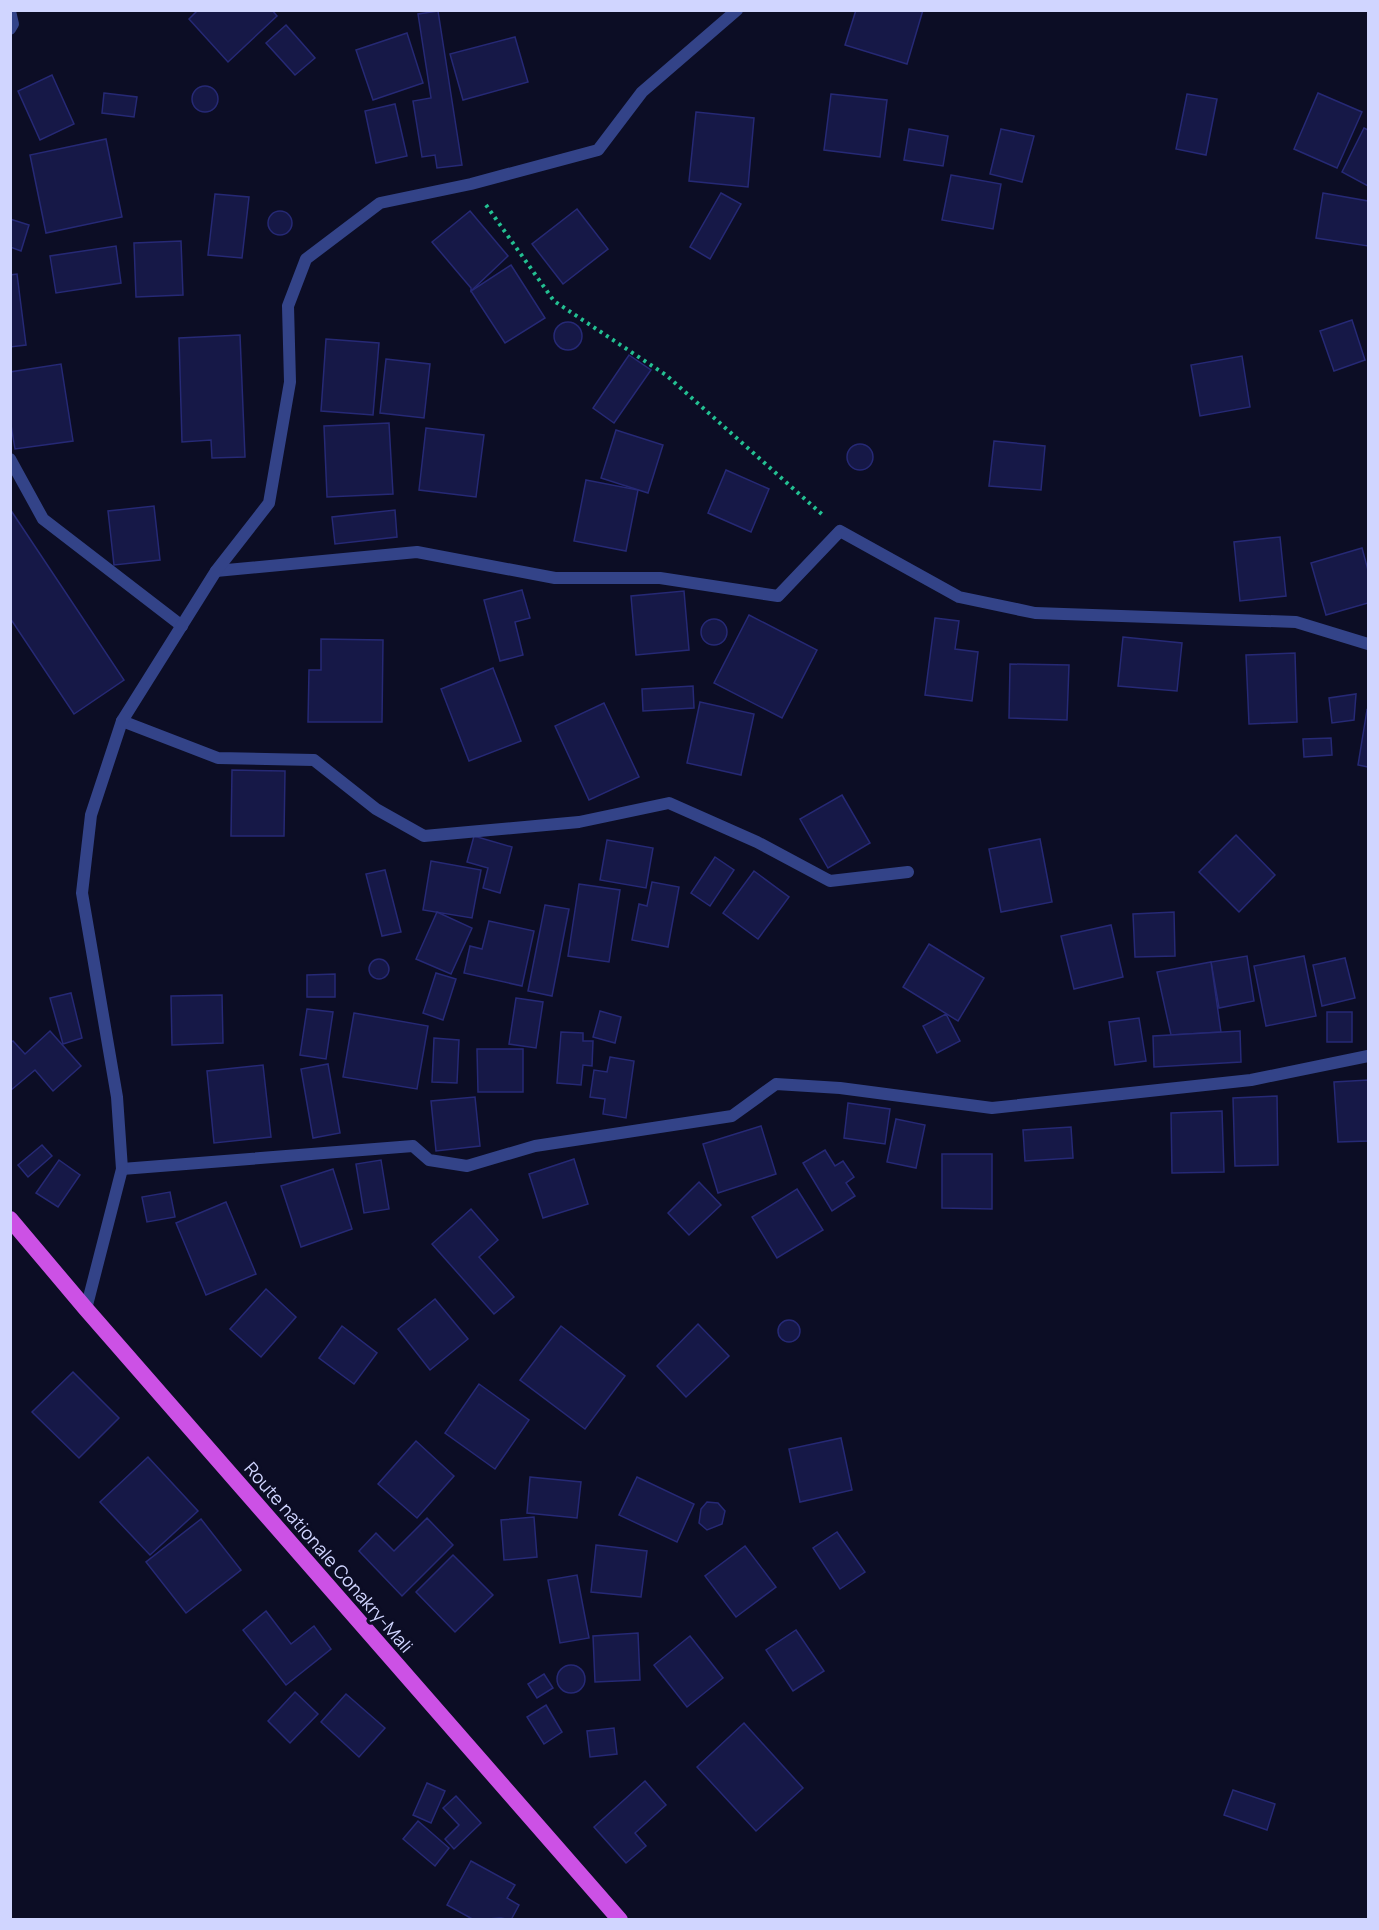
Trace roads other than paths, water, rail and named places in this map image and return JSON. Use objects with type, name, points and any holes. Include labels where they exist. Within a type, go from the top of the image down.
[{"type":"highway","name":"Route nationale Conakry-Mali","points":[[10,1219],[620,1920]]},
{"type":"street","points":[[87,1309],[122,1169],[117,1097],[82,893],[90,815],[122,721],[216,571],[269,503],[290,382],[288,306],[306,259],[380,203],[471,184],[598,150],[642,92],[737,10]]},
{"type":"street","points":[[10,11],[13,24],[10,29]]},
{"type":"street","points":[[10,459],[43,519],[182,626]]},
{"type":"street","points":[[216,571],[417,552],[555,578],[660,578],[778,596],[840,531],[959,597],[1035,613],[1296,622],[1368,644]]},
{"type":"street","points":[[122,721],[218,758],[314,760],[376,810],[424,836],[579,822],[669,803],[757,842],[830,881],[908,872]]},
{"type":"street","points":[[122,1169],[413,1146],[429,1160],[467,1166],[535,1146],[732,1116],[776,1084],[840,1088],[992,1108],[1251,1080],[1368,1056]]}]
